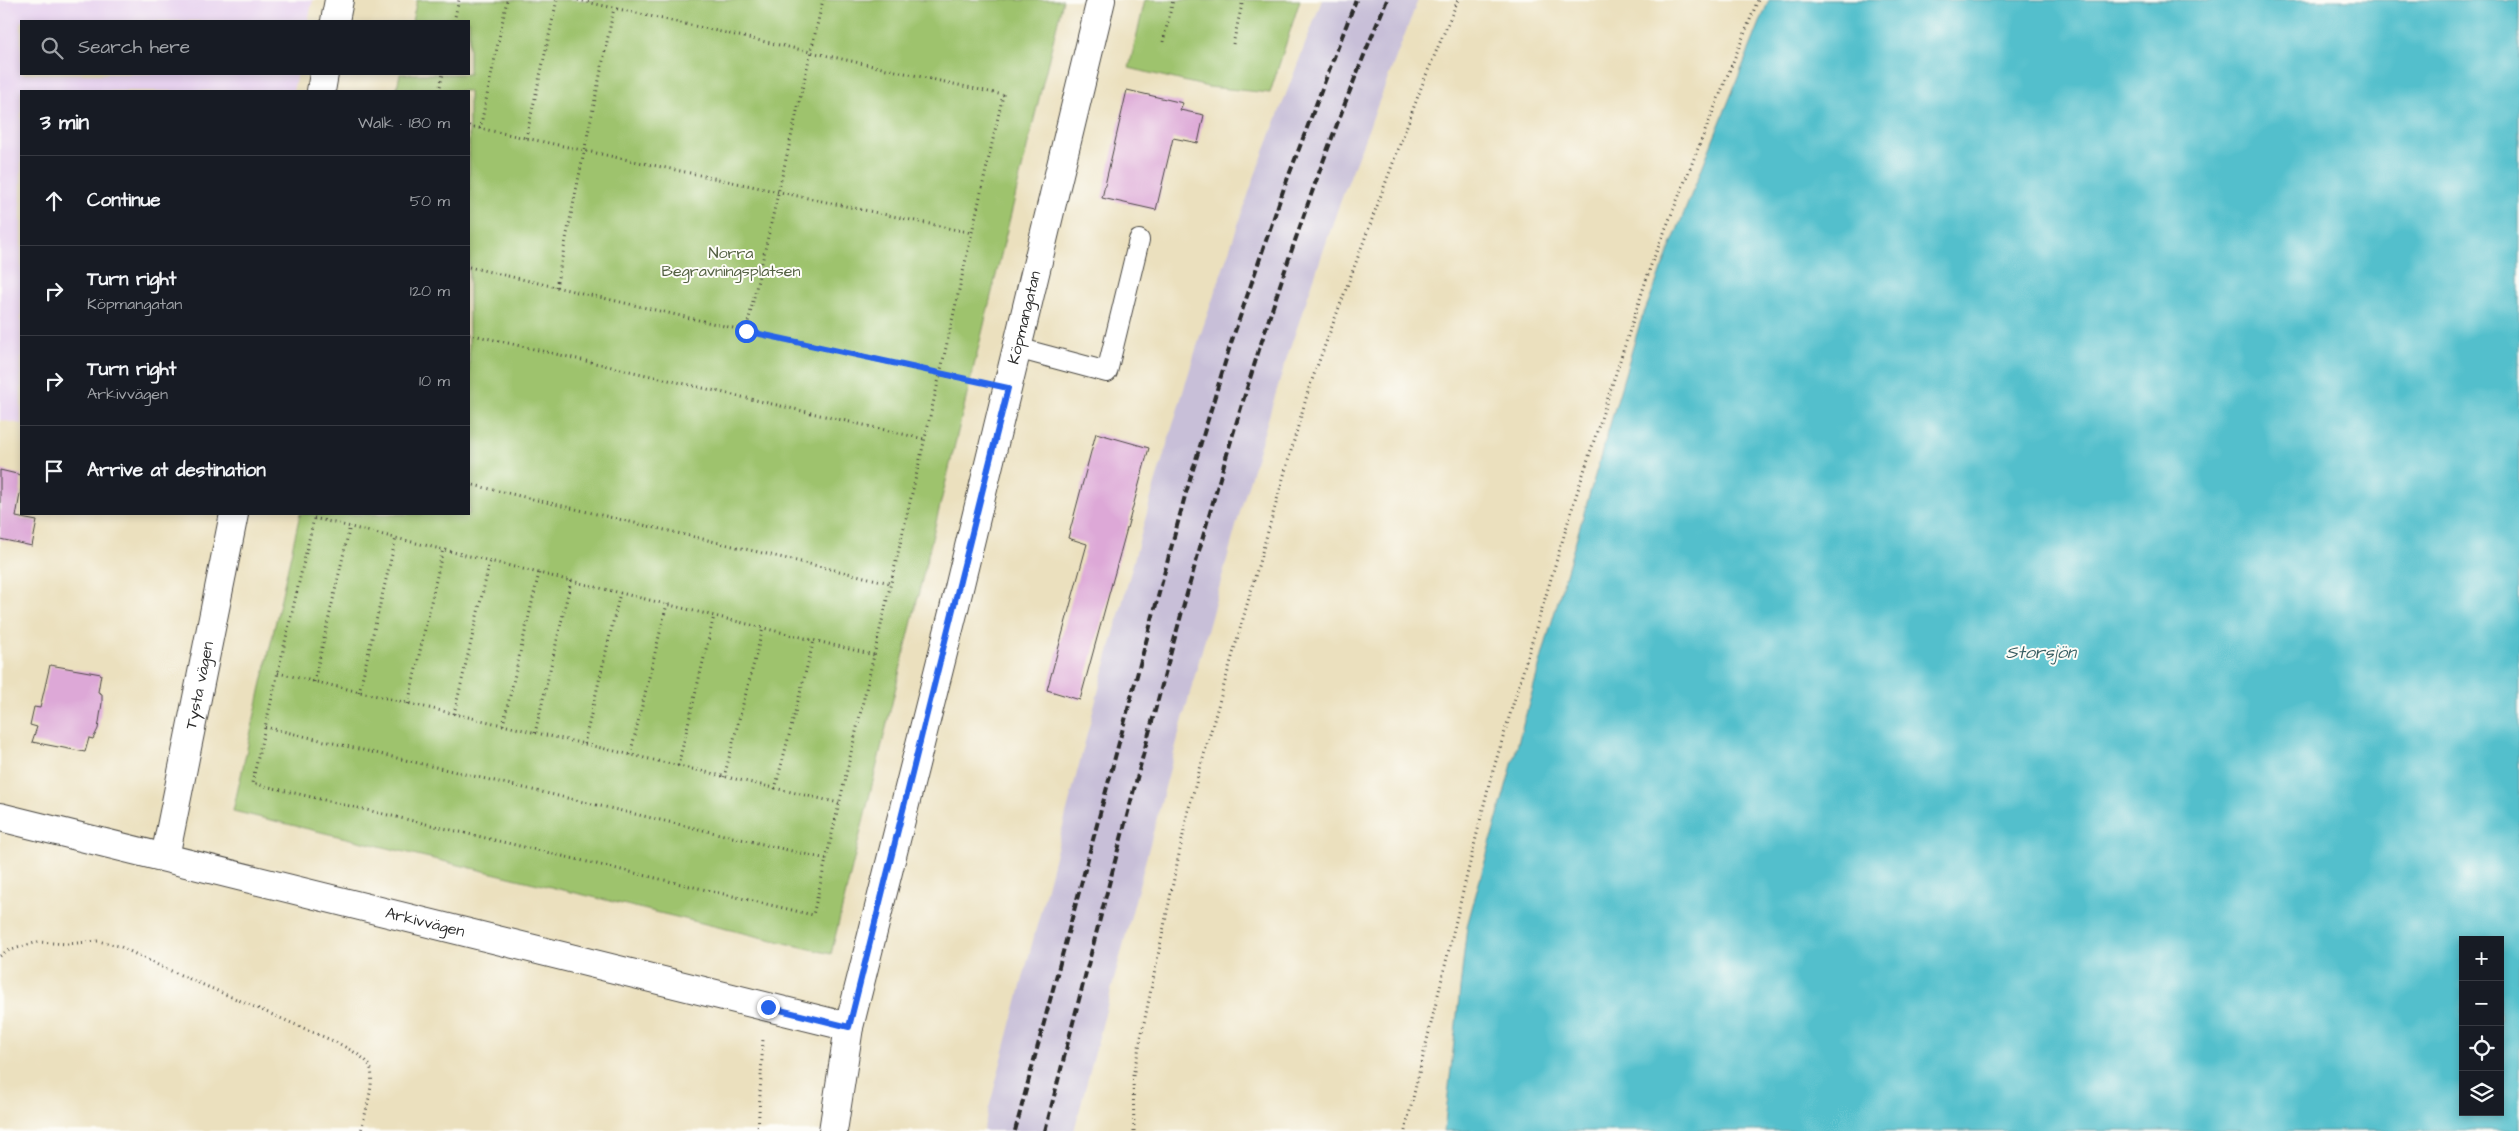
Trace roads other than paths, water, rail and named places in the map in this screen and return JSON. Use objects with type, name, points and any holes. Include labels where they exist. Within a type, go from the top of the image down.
[{"type":"street","points":[[335,20],[340,0]]},
{"type":"street","name":"Köpmangatan","points":[[833,1131],[849,1027],[1008,388],[1101,0]]},
{"type":"street","points":[[321,90],[324,75]]},
{"type":"street","name":"Tysta vägen","points":[[165,857],[234,515]]},
{"type":"street","name":"Arkivvägen","points":[[0,817],[849,1027]]},
{"type":"lane","points":[[1017,348],[1107,372],[1139,240]]},
{"type":"water","name":"Storsjön","points":[[1769,0],[2519,0],[2519,1131],[1444,1131],[1467,926],[1550,628],[1640,323]]},
{"type":"railway","points":[[1015,1131],[1185,496],[1230,346],[1284,188],[1356,0]]},
{"type":"railway","points":[[1045,1131],[1183,608],[1250,377],[1328,149],[1356,74],[1387,0]]},
{"type":"park label","name":"Norra Begravningsplatsen","points":[[731,262]]}]
